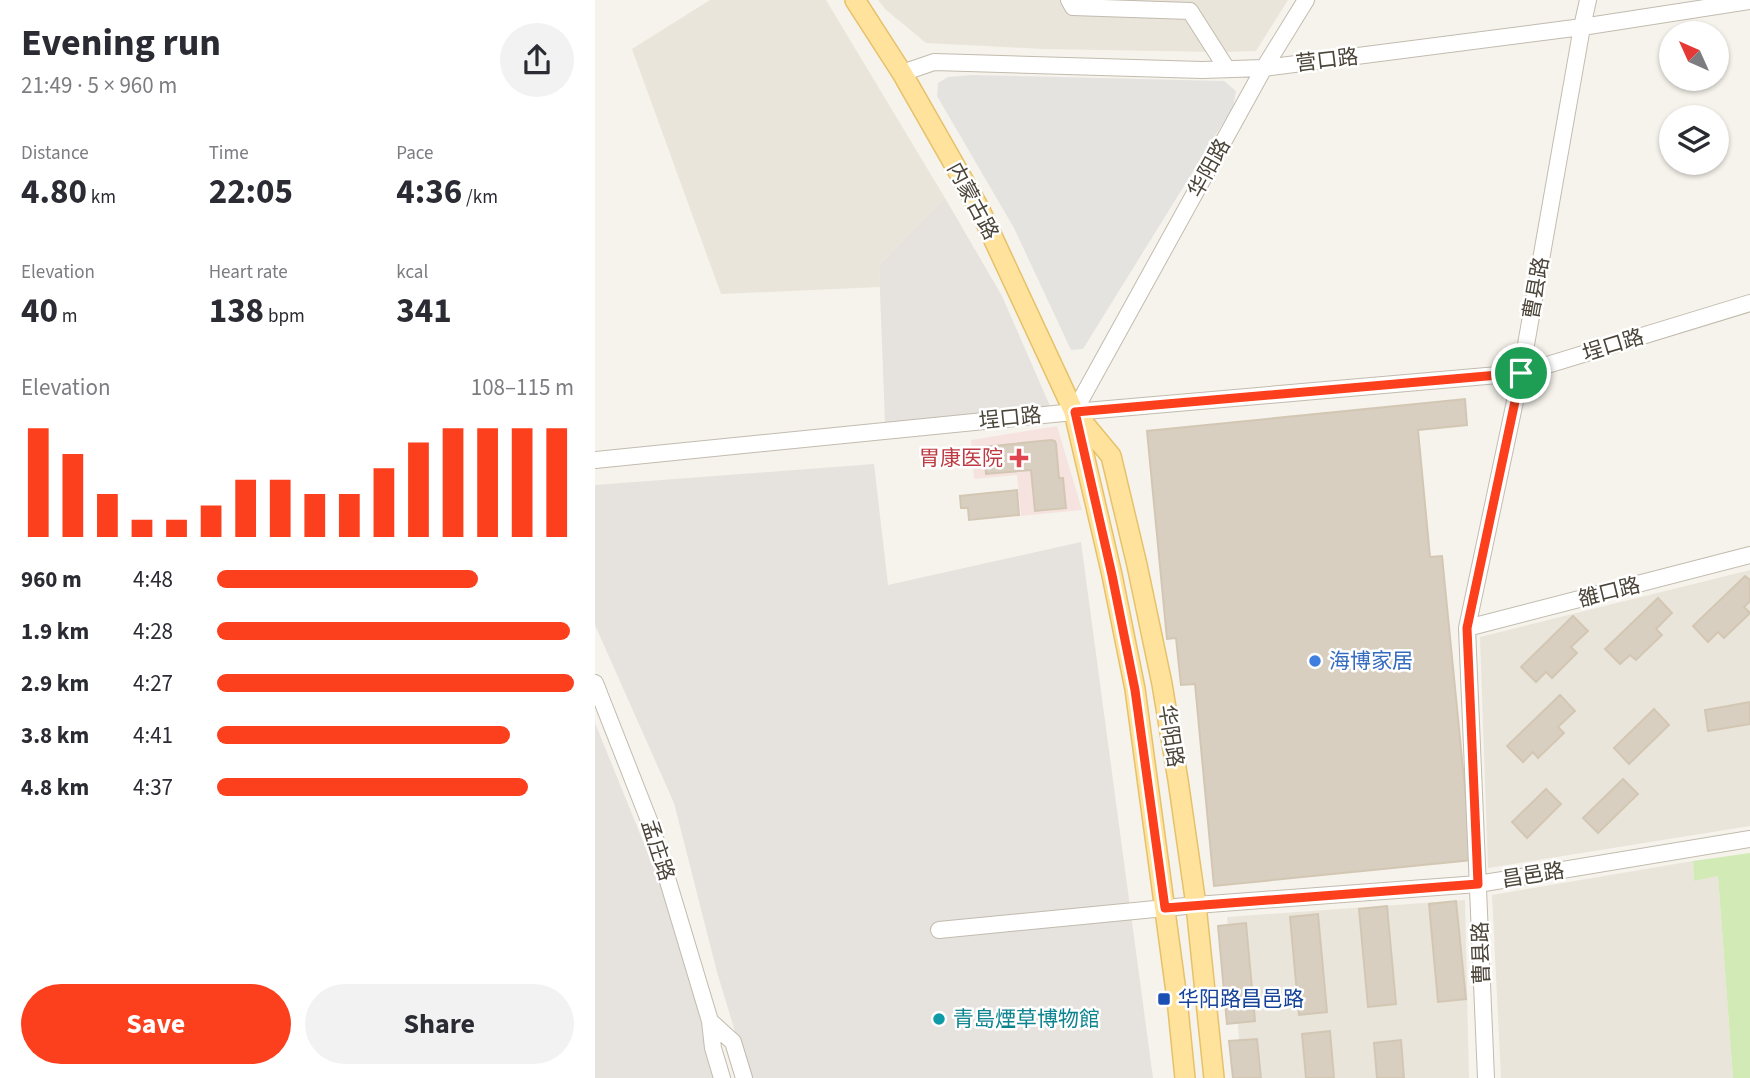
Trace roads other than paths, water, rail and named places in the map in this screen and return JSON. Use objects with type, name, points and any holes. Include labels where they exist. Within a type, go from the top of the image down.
[{"type":"main road","name":"内蒙古路","points":[[855,0],[902,73],[979,208],[1075,412]]},
{"type":"main road","name":"华阳路","points":[[1075,412],[1111,456],[1162,684],[1196,905],[1214,1078]]},
{"type":"main road","name":"华阳路","points":[[1075,412],[1135,690],[1185,1078]]},
{"type":"street","points":[[1069,0],[1073,7],[1190,11],[1227,69]]},
{"type":"street","name":"华阳路","points":[[1075,412],[1264,68],[1305,0]]},
{"type":"street","name":"曹县路","points":[[1486,1078],[1467,628],[1521,373],[1588,0]]},
{"type":"street","name":"营口路","points":[[902,73],[934,62],[1202,70],[1264,68],[1582,27],[1750,1]]},
{"type":"street","name":"埕口路","points":[[595,460],[1075,412],[1521,373],[1750,303]]},
{"type":"street","name":"雒口路","points":[[1467,628],[1750,555]]},
{"type":"street","name":"孟庄路","points":[[595,683],[652,828],[710,1021],[713,1048],[722,1078]]},
{"type":"street","name":"昌邑路","points":[[939,930],[1196,905],[1478,884],[1750,839]]},
{"type":"street","name":"孟庄路","points":[[710,1021],[733,1042],[744,1078]]},
{"type":"place","name":"胃康医院","points":[[1019,458]]},
{"type":"place","name":"海博家居","points":[[1315,661]]},
{"type":"place","name":"华阳路昌邑路","points":[[1164,999]]},
{"type":"place","name":"青島煙草博物館","points":[[939,1019]]}]
